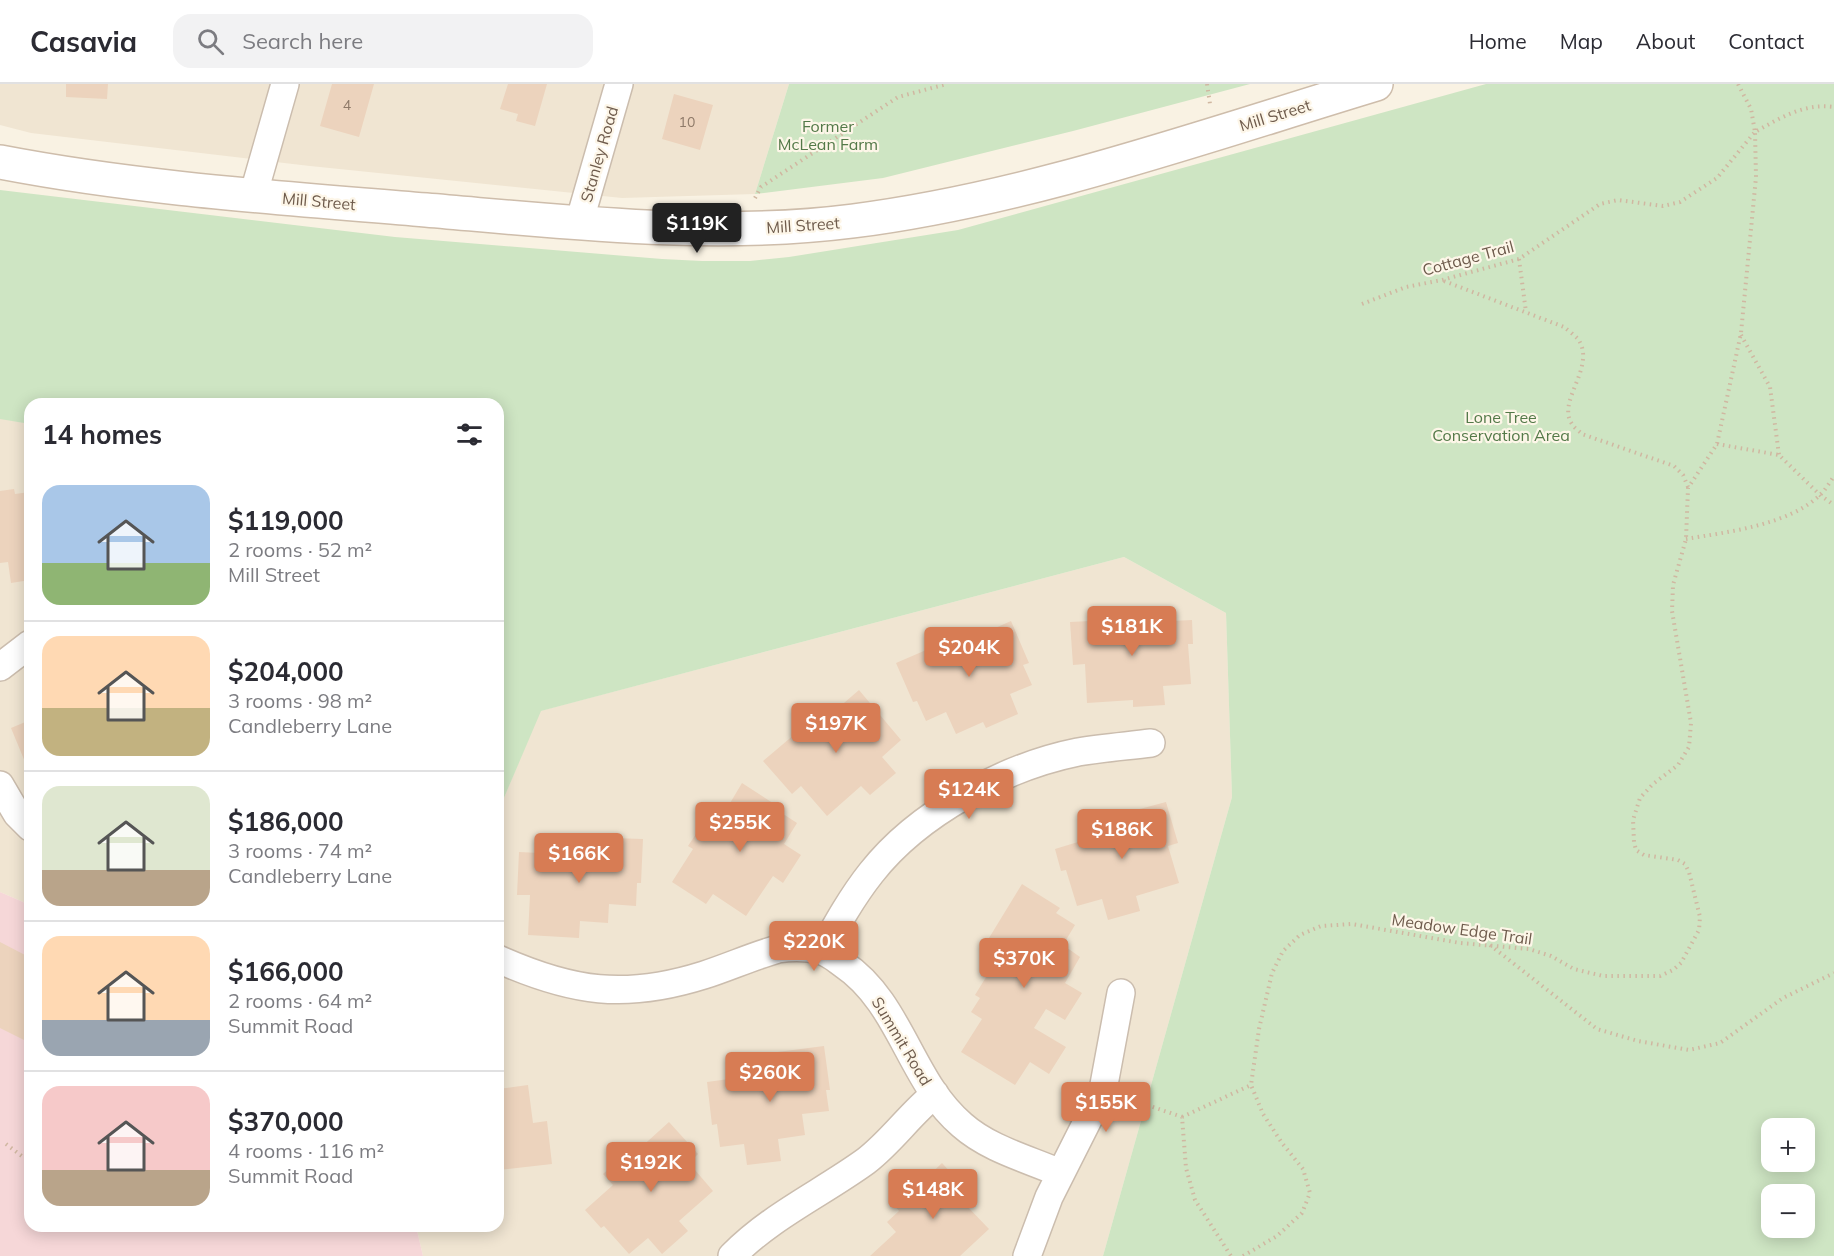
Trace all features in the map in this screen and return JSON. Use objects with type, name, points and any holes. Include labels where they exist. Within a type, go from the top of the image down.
[{"type":"main road","name":"Mill Street","points":[[0,162],[88,177],[253,196],[662,229],[752,228],[855,220],[1011,192],[1083,173],[1376,84]]},
{"type":"street","points":[[253,196],[285,84]]},
{"type":"street","name":"Stanley Road","points":[[579,223],[619,84]]},
{"type":"street","points":[[0,667],[24,649]]},
{"type":"street","points":[[822,951],[846,908],[872,871],[900,841],[952,804],[991,782],[1054,758],[1078,752],[1151,743]]},
{"type":"street","points":[[0,785],[17,814],[24,821]]},
{"type":"street","name":"Summit Road","points":[[504,962],[568,985],[599,990],[620,990],[640,989],[683,981],[778,949],[808,948],[822,951],[849,968],[875,994],[888,1011],[935,1094],[961,1125],[975,1136],[1060,1173]]},
{"type":"street","points":[[1028,1256],[1039,1222],[1060,1173],[1103,1090],[1121,993]]},
{"type":"street","name":"Summit Road","points":[[732,1256],[772,1222],[868,1160],[883,1148],[920,1106],[935,1094]]},
{"type":"path","points":[[752,228],[751,204],[761,188],[898,97],[947,84]]},
{"type":"path","points":[[1688,488],[1717,444],[1741,333],[1756,177],[1755,132],[1751,109],[1738,84]]},
{"type":"path","points":[[1755,132],[1790,112],[1821,106],[1834,107]]},
{"type":"path","name":"Cottage Trail","points":[[1362,304],[1406,286],[1442,280],[1519,259],[1599,204],[1618,200],[1663,206],[1680,202],[1717,178],[1755,132]]},
{"type":"path","points":[[1519,259],[1526,312]]},
{"type":"path","points":[[1442,280],[1564,327],[1578,339],[1583,351],[1583,364],[1568,410],[1571,423],[1582,434],[1674,466],[1683,476],[1688,488]]},
{"type":"path","points":[[1741,333],[1770,387],[1779,455]]},
{"type":"path","points":[[1717,444],[1779,455],[1820,495],[1834,505]]},
{"type":"path","points":[[1686,540],[1745,529],[1791,514],[1820,495],[1834,476]]},
{"type":"path","name":"Meadow Edge Trail","points":[[1251,1084],[1259,1029],[1272,973],[1283,951],[1300,935],[1321,926],[1352,924],[1460,943],[1529,949],[1551,956],[1575,969],[1604,976],[1660,976],[1681,963],[1699,930],[1700,917],[1689,872],[1685,864],[1678,860],[1644,855],[1636,850],[1633,820],[1640,798],[1653,783],[1678,765],[1689,747],[1691,723],[1672,611],[1673,585],[1686,540],[1688,488]]},
{"type":"path","points":[[1490,944],[1597,1029],[1638,1041],[1689,1050],[1720,1043],[1782,998],[1834,974]]},
{"type":"path","points":[[1103,1090],[1182,1117],[1251,1084],[1263,1114],[1303,1169],[1310,1193],[1302,1213],[1277,1236],[1243,1256]]},
{"type":"path","points":[[1182,1117],[1186,1168],[1195,1200],[1231,1256]]},
{"type":"path","points":[[6,1144],[24,1158]]},
{"type":"shaded area","points":[[0,84],[789,84],[755,194],[622,198],[310,166],[31,133],[0,125]]},
{"type":"shaded area","points":[[0,368],[25,398],[24,902],[0,892]]},
{"type":"shaded area","points":[[1124,557],[1226,613],[1232,797],[1103,1256],[423,1256],[417,1232],[504,1232],[504,798],[540,711]]},
{"type":"shaded area","points":[[0,892],[24,902],[24,1232],[417,1232],[423,1256],[0,1256]]},
{"type":"green space","name":"Former McLean Farm","points":[[789,84],[1250,84],[883,178],[755,194]]},
{"type":"green space","name":"Lone Tree Conservation Area","points":[[1486,84],[1834,84],[1834,1256],[1103,1256],[1232,797],[1226,613],[1124,557],[541,711],[504,798],[504,398],[24,398],[24,423],[0,419],[0,190],[395,237],[662,259],[750,261],[958,230]]},
{"type":"building","points":[[66,84],[108,84],[107,99],[66,97]]},
{"type":"building","points":[[332,84],[374,84],[359,137],[320,126]]},
{"type":"building","points":[[508,84],[547,84],[535,126],[516,121],[518,114],[500,109]]},
{"type":"building","points":[[674,94],[713,105],[700,150],[662,139]]},
{"type":"building","points":[[14,489],[15,494],[24,493],[24,581],[11,583],[8,562],[0,563],[0,491]]},
{"type":"building","points":[[1151,608],[1152,622],[1192,620],[1193,644],[1188,644],[1191,684],[1163,686],[1165,705],[1133,707],[1133,700],[1087,703],[1085,664],[1073,665],[1070,622],[1111,620],[1111,616],[1129,614],[1129,609]]},
{"type":"building","points":[[1011,621],[1029,663],[1023,665],[1032,685],[1010,694],[1018,714],[986,728],[983,722],[956,734],[946,712],[926,721],[917,701],[913,702],[896,663],[954,638],[957,645]]},
{"type":"building","points":[[859,690],[901,740],[882,757],[896,773],[870,795],[861,786],[827,816],[801,786],[792,794],[763,761],[795,734],[792,730],[822,705],[830,715]]},
{"type":"building","points":[[24,723],[24,759],[11,728]]},
{"type":"building","points":[[742,783],[779,807],[777,810],[797,823],[784,844],[801,855],[783,883],[773,876],[746,916],[713,894],[706,904],[672,882],[693,849],[688,846],[700,828],[711,835]]},
{"type":"building","points":[[1166,802],[1178,843],[1168,846],[1179,883],[1136,896],[1140,911],[1108,920],[1102,899],[1077,906],[1066,870],[1061,871],[1055,849],[1091,838],[1087,823]]},
{"type":"building","points":[[582,837],[643,839],[641,883],[637,883],[636,906],[609,904],[608,923],[580,921],[579,938],[528,935],[530,895],[517,895],[519,852],[560,854],[561,848],[581,849]]},
{"type":"building","points":[[1022,884],[1060,908],[1056,913],[1075,925],[1063,945],[1080,957],[1065,983],[1082,993],[1065,1020],[1046,1009],[1034,1028],[1066,1047],[1049,1074],[1030,1062],[1015,1085],[961,1052],[982,1019],[971,1012],[980,998],[975,995],[1004,948],[989,938]]},
{"type":"building","points":[[0,942],[24,954],[24,1040],[0,1028]]},
{"type":"building","points":[[824,1046],[830,1090],[826,1090],[829,1111],[802,1114],[805,1135],[778,1139],[781,1161],[747,1165],[744,1144],[720,1147],[717,1124],[712,1125],[707,1082],[765,1074],[762,1054]]},
{"type":"building","points":[[528,1085],[533,1123],[547,1121],[552,1164],[504,1169],[504,1088]]},
{"type":"building","points":[[669,1122],[698,1154],[689,1163],[713,1191],[679,1221],[688,1231],[662,1254],[648,1238],[629,1254],[604,1226],[601,1228],[585,1210],[613,1185],[603,1174],[635,1146],[638,1150]]},
{"type":"building","points":[[942,1163],[972,1196],[964,1203],[989,1229],[960,1256],[870,1256],[896,1232],[887,1222],[899,1211],[892,1202],[910,1186],[914,1190]]}]
